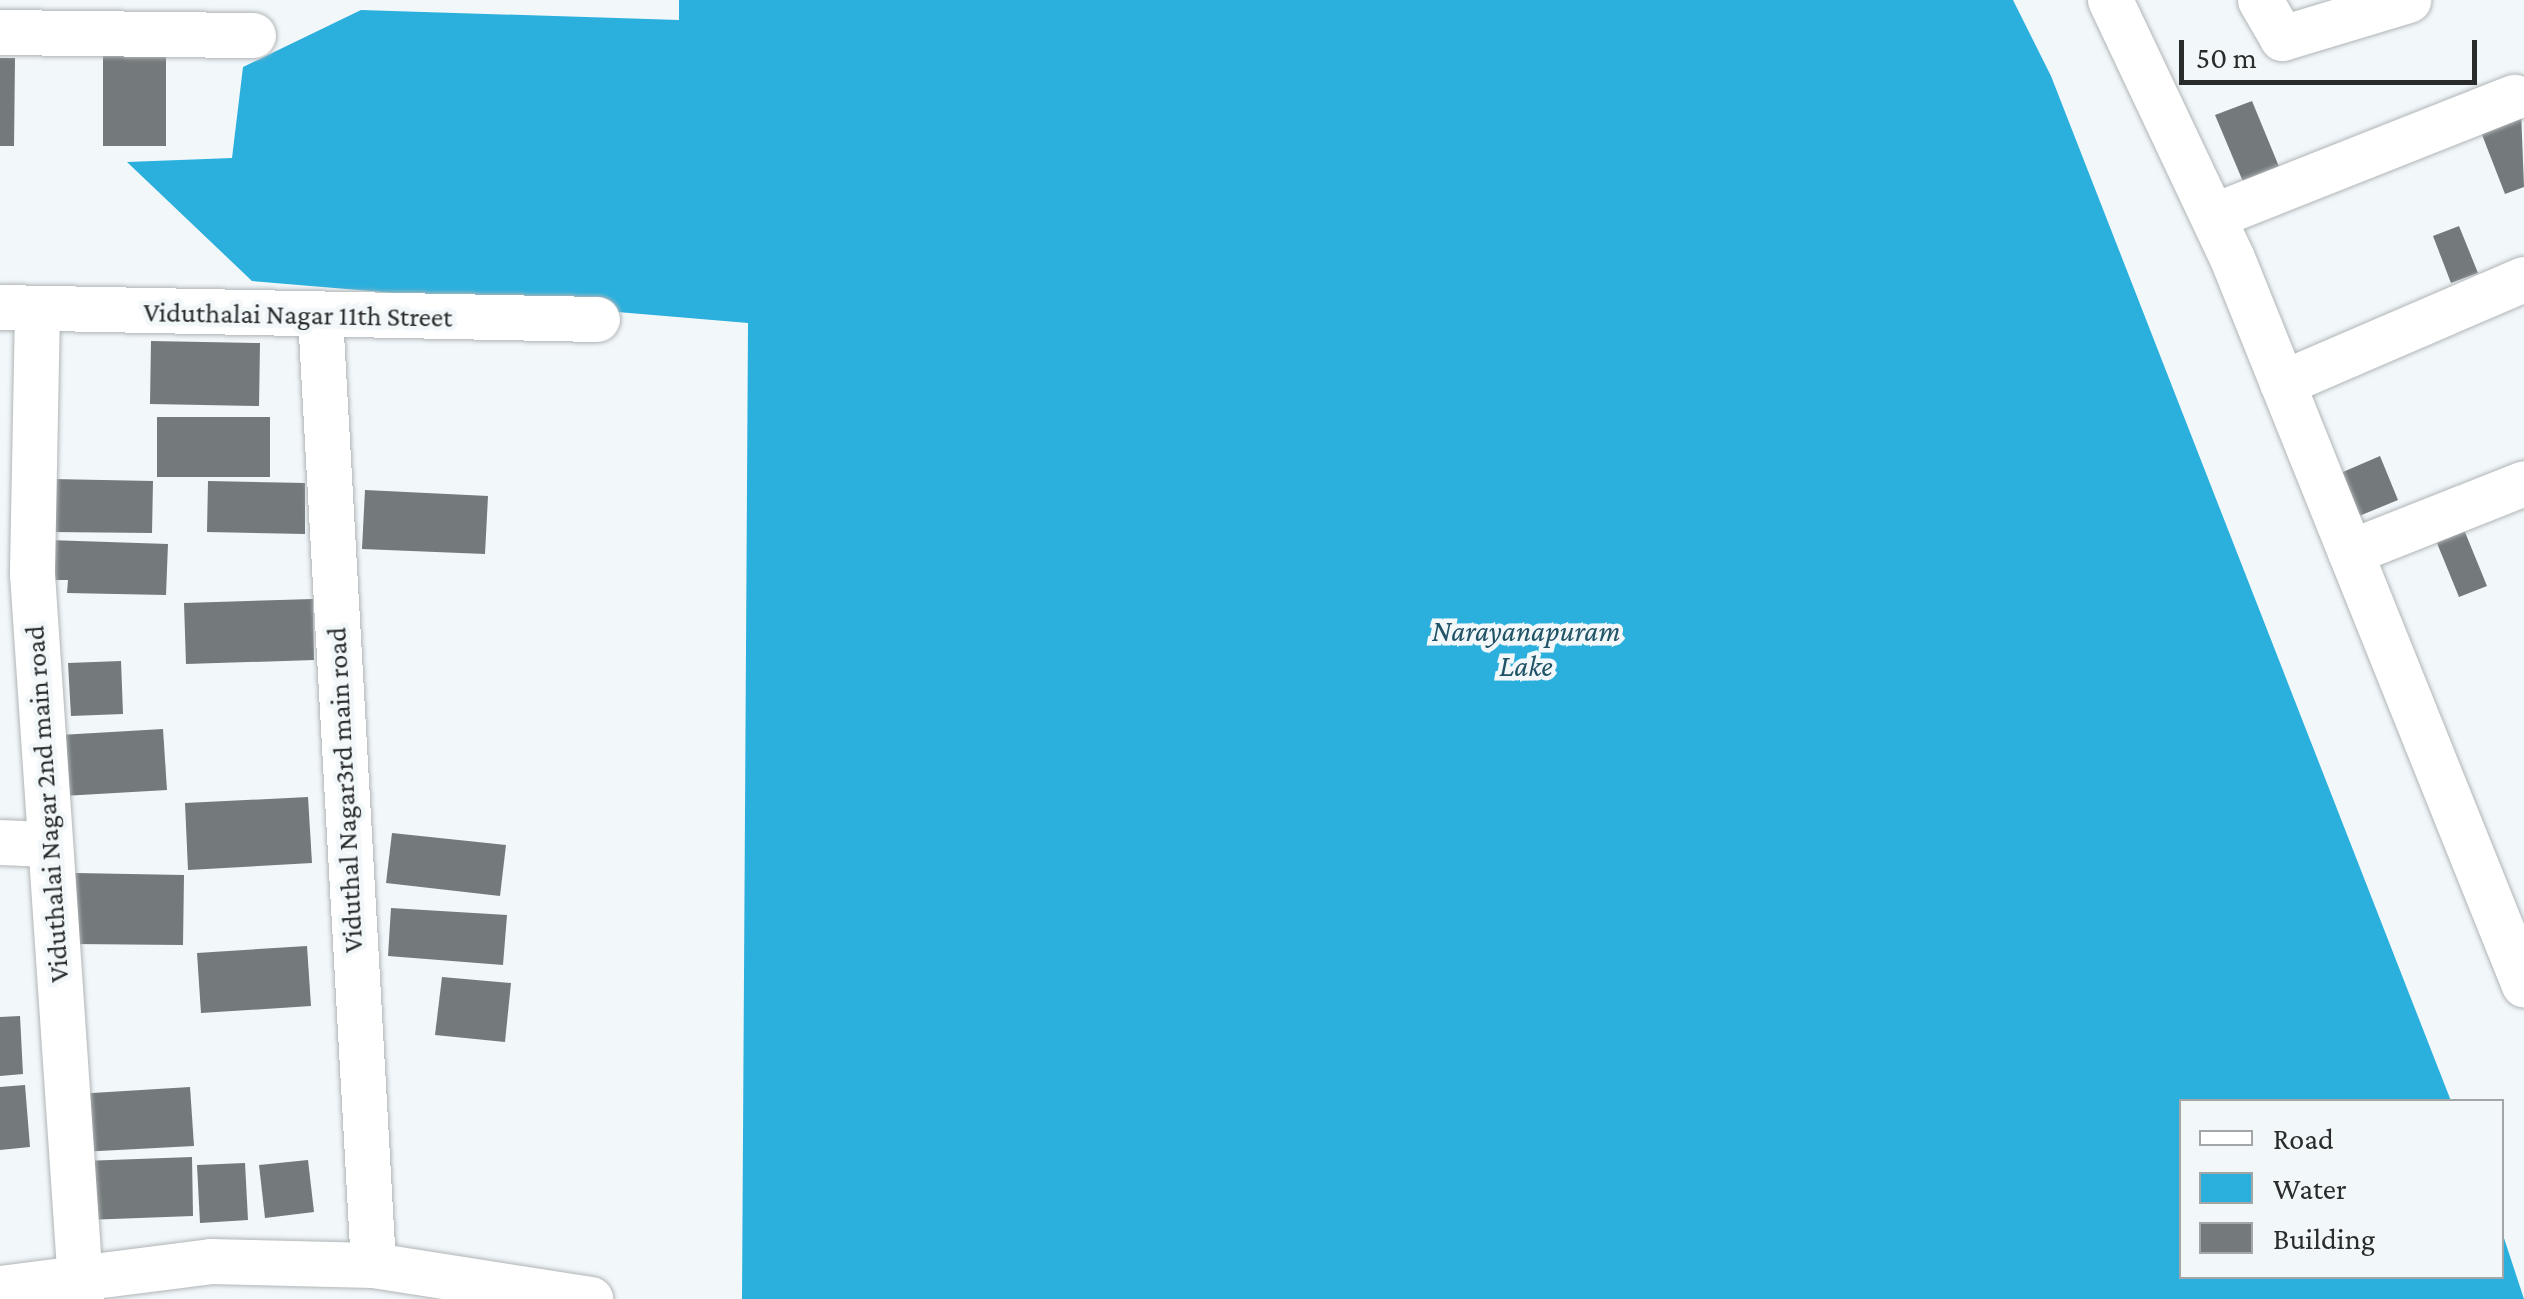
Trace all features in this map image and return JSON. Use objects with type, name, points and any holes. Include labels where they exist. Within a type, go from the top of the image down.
[{"type":"street","points":[[2110,0],[2213,216],[2524,985]]},
{"type":"street","points":[[2260,0],[2282,38],[2408,0]]},
{"type":"street","points":[[0,32],[253,36]]},
{"type":"street","points":[[2213,216],[2514,97]]},
{"type":"street","points":[[2282,383],[2524,279]]},
{"type":"street","name":"Viduthalai Nagar 11th Street","points":[[19,308],[597,320]]},
{"type":"street","name":"Viduthalai Nagar 2nd main road","points":[[19,308],[16,574],[48,844],[81,1289]]},
{"type":"street","name":"Viduthal Nagar3rd main road","points":[[320,316],[373,1265]]},
{"type":"street","points":[[2350,552],[2524,482]]},
{"type":"street","points":[[0,842],[48,844]]},
{"type":"street","points":[[0,1288],[81,1289],[210,1261],[373,1265],[590,1299]]},
{"type":"water","name":"Narayanapuram Lake","points":[[679,0],[2013,0],[2051,76],[2450,1099],[2179,1099],[2179,1279],[2504,1279],[2504,1238],[2524,1299],[742,1299],[748,323],[252,281],[127,162],[232,158],[243,67],[361,10],[679,20]]},
{"type":"building","points":[[103,54],[166,54],[166,146],[103,146]]},
{"type":"building","points":[[0,58],[15,58],[14,146],[0,146]]},
{"type":"building","points":[[2252,101],[2280,169],[2244,184],[2215,115]]},
{"type":"building","points":[[2521,111],[2524,187],[2505,194],[2479,127]]},
{"type":"building","points":[[2459,226],[2478,273],[2451,283],[2433,236]]},
{"type":"building","points":[[151,341],[260,343],[259,406],[150,404]]},
{"type":"building","points":[[157,417],[270,417],[270,477],[157,477]]},
{"type":"building","points":[[2380,456],[2398,500],[2347,521],[2329,478]]},
{"type":"building","points":[[52,479],[153,481],[152,533],[51,532]]},
{"type":"building","points":[[208,481],[305,483],[305,534],[207,532]]},
{"type":"building","points":[[365,490],[488,496],[485,554],[362,549]]},
{"type":"building","points":[[2458,515],[2487,586],[2459,597],[2430,526]]},
{"type":"building","points":[[48,540],[168,544],[166,595],[67,593],[68,580],[47,580]]},
{"type":"building","points":[[313,599],[314,660],[186,664],[184,603]]},
{"type":"building","points":[[121,661],[123,714],[71,716],[68,663]]},
{"type":"building","points":[[163,729],[167,790],[63,796],[60,735]]},
{"type":"building","points":[[308,797],[312,863],[188,870],[185,803]]},
{"type":"building","points":[[392,833],[506,845],[500,896],[386,883]]},
{"type":"building","points":[[75,873],[184,875],[183,945],[74,944]]},
{"type":"building","points":[[391,908],[507,915],[503,965],[388,956]]},
{"type":"building","points":[[307,946],[311,1006],[201,1013],[197,953]]},
{"type":"building","points":[[442,977],[511,983],[505,1042],[435,1035]]},
{"type":"building","points":[[20,1016],[23,1074],[0,1076],[0,1017]]},
{"type":"building","points":[[25,1085],[30,1147],[0,1150],[0,1087]]},
{"type":"building","points":[[190,1087],[194,1146],[80,1152],[76,1094]]},
{"type":"building","points":[[192,1157],[193,1216],[85,1220],[83,1161]]},
{"type":"building","points":[[308,1160],[314,1212],[265,1218],[259,1165]]},
{"type":"building","points":[[245,1163],[248,1220],[200,1223],[197,1165]]}]
